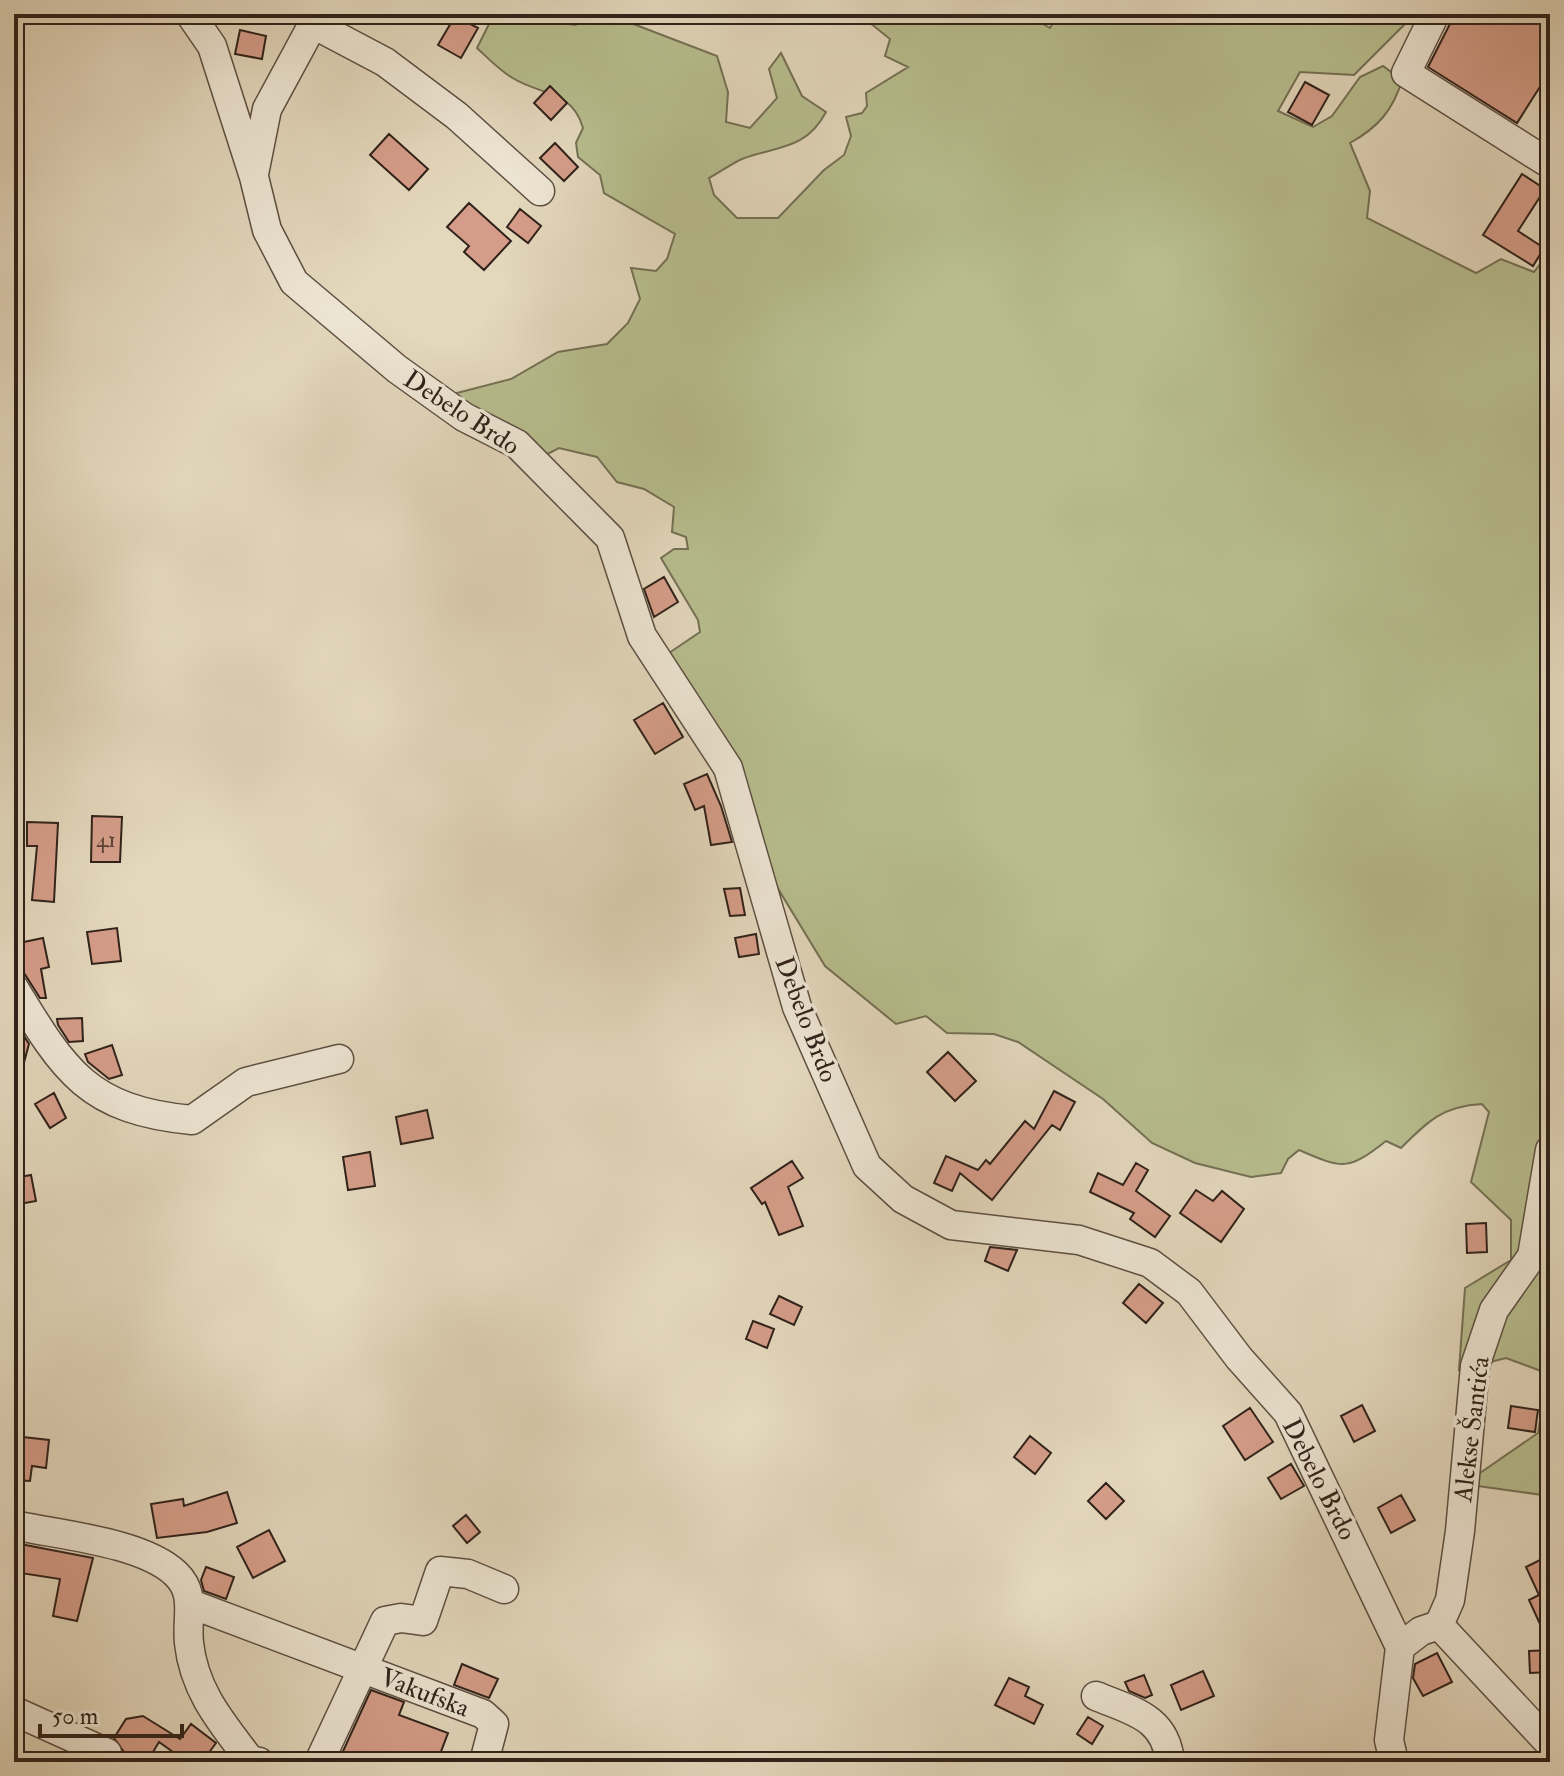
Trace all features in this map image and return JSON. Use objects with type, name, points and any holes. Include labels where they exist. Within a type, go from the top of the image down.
[{"type":"street","points":[[1435,14],[1406,73],[1550,164]]},
{"type":"street","name":"Debelo Brdo","points":[[186,15],[212,46],[254,177],[267,230],[294,282],[397,369],[464,417],[517,444],[610,538],[642,636],[728,768],[797,1007],[867,1166],[903,1199],[951,1225],[1079,1240],[1150,1263],[1189,1292],[1239,1358],[1288,1413],[1400,1647]]},
{"type":"street","name":"Debelo Brdo","points":[[254,177],[267,109],[318,19],[385,62],[457,116],[540,191]]},
{"type":"street","points":[[14,988],[75,1078],[115,1103],[145,1113],[192,1120],[246,1082],[339,1059]]},
{"type":"street","name":"Alekse Šantića","points":[[1439,1625],[1450,1600],[1460,1531],[1475,1366],[1494,1310],[1532,1256],[1550,1150]]},
{"type":"street","points":[[14,1525],[141,1553],[175,1573],[186,1586],[191,1604],[188,1641],[206,1702],[252,1761]]},
{"type":"street","name":"Vakufska","points":[[319,1762],[385,1621],[401,1618],[423,1621],[440,1571],[468,1574],[504,1589]]},
{"type":"street","name":"Vakufska","points":[[191,1604],[483,1714],[494,1724],[484,1762]]},
{"type":"street","points":[[1394,1762],[1389,1740],[1400,1647],[1421,1631],[1439,1625],[1550,1744]]},
{"type":"street","points":[[1096,1696],[1151,1719],[1166,1741],[1170,1762]]},
{"type":"street","points":[[14,1711],[107,1753]]},
{"type":"green space","points":[[507,14],[575,25],[595,17],[623,20],[717,56],[728,92],[726,122],[750,128],[777,98],[769,69],[781,53],[802,96],[826,112],[809,134],[800,140],[742,159],[709,178],[714,195],[737,218],[778,218],[824,170],[844,155],[851,136],[846,117],[862,113],[867,106],[866,93],[908,67],[885,56],[890,39],[859,14],[1020,14],[1022,19],[1032,18],[1050,28],[1058,14],[1415,14],[1354,75],[1300,72],[1278,111],[1313,127],[1332,116],[1360,77],[1383,66],[1402,80],[1394,101],[1383,118],[1350,143],[1370,191],[1367,218],[1476,273],[1501,259],[1534,272],[1550,251],[1550,1496],[1464,1484],[1538,1433],[1542,1408],[1541,1371],[1506,1358],[1459,1370],[1465,1288],[1511,1260],[1511,1220],[1471,1182],[1489,1112],[1482,1104],[1446,1112],[1401,1148],[1386,1141],[1363,1158],[1345,1164],[1326,1161],[1299,1150],[1288,1159],[1281,1173],[1251,1177],[1195,1163],[1152,1143],[1103,1099],[1018,1042],[994,1034],[947,1033],[926,1016],[896,1024],[825,966],[757,854],[663,657],[700,632],[698,620],[661,558],[674,549],[688,549],[686,537],[672,532],[674,507],[644,489],[617,482],[597,457],[559,448],[534,461],[453,394],[511,379],[558,352],[607,344],[628,323],[640,299],[631,268],[656,271],[667,259],[675,234],[604,193],[600,175],[578,157],[576,143],[583,128],[571,106],[554,95],[511,77],[477,48],[491,20]]},
{"type":"building","points":[[1455,14],[1550,14],[1550,71],[1517,123],[1428,67]]},
{"type":"building","points":[[455,16],[478,28],[461,58],[438,45]]},
{"type":"building","points":[[240,30],[266,36],[262,59],[235,54]]},
{"type":"building","points":[[1305,82],[1329,95],[1312,125],[1288,112]]},
{"type":"building","points":[[550,86],[567,103],[551,120],[534,103]]},
{"type":"building","points":[[389,134],[428,169],[409,190],[370,155]]},
{"type":"building","points":[[555,143],[578,167],[564,181],[540,158]]},
{"type":"building","points":[[1522,174],[1545,189],[1518,231],[1544,248],[1533,266],[1483,235]]},
{"type":"building","points":[[469,203],[511,241],[484,270],[464,252],[469,246],[447,227]]},
{"type":"building","points":[[520,209],[541,226],[528,243],[507,227]]},
{"type":"building","points":[[664,577],[678,602],[654,617],[644,589]]},
{"type":"building","points":[[663,703],[683,737],[655,754],[634,720]]},
{"type":"building","points":[[707,774],[732,842],[711,845],[704,806],[695,810],[684,784]]},
{"type":"building","points":[[92,816],[122,817],[120,862],[91,862]]},
{"type":"building","points":[[27,822],[58,823],[54,902],[32,900],[37,846],[27,846]]},
{"type":"building","points":[[740,888],[745,915],[730,916],[724,889]]},
{"type":"building","points":[[117,928],[121,961],[92,964],[87,932]]},
{"type":"building","points":[[756,934],[759,954],[739,957],[735,938]]},
{"type":"building","points":[[43,938],[49,967],[41,969],[46,998],[40,998],[24,973],[16,972],[14,944]]},
{"type":"building","points":[[82,1018],[83,1041],[69,1042],[57,1019]]},
{"type":"building","points":[[14,1020],[29,1044],[19,1081],[14,1081]]},
{"type":"building","points":[[112,1045],[122,1075],[109,1079],[88,1062],[85,1054]]},
{"type":"building","points":[[948,1052],[976,1081],[955,1101],[927,1072]]},
{"type":"building","points":[[1054,1091],[1075,1102],[1060,1130],[1052,1125],[992,1200],[960,1173],[952,1191],[934,1183],[946,1156],[978,1170],[986,1160],[990,1164],[1025,1121],[1034,1129]]},
{"type":"building","points":[[54,1093],[66,1118],[50,1128],[35,1104]]},
{"type":"building","points":[[427,1110],[433,1138],[401,1144],[396,1117]]},
{"type":"building","points":[[370,1152],[375,1186],[348,1190],[343,1157]]},
{"type":"building","points":[[792,1161],[803,1178],[788,1187],[803,1226],[779,1235],[765,1202],[762,1204],[751,1188]]},
{"type":"building","points":[[1136,1163],[1148,1170],[1136,1191],[1170,1216],[1155,1237],[1130,1219],[1134,1213],[1090,1192],[1098,1173],[1123,1185]]},
{"type":"building","points":[[31,1175],[36,1201],[14,1205],[14,1178]]},
{"type":"building","points":[[1196,1190],[1213,1201],[1222,1191],[1244,1209],[1221,1242],[1180,1213]]},
{"type":"building","points":[[1486,1223],[1487,1252],[1467,1253],[1466,1224]]},
{"type":"building","points":[[990,1247],[1017,1250],[1008,1271],[985,1261]]},
{"type":"building","points":[[1139,1284],[1163,1303],[1146,1323],[1123,1303]]},
{"type":"building","points":[[779,1296],[802,1307],[794,1325],[770,1314]]},
{"type":"building","points":[[753,1321],[774,1329],[767,1348],[746,1339]]},
{"type":"building","points":[[1362,1405],[1375,1431],[1354,1442],[1341,1416]]},
{"type":"building","points":[[1511,1406],[1538,1410],[1535,1432],[1508,1428]]},
{"type":"building","points":[[1250,1408],[1273,1442],[1245,1460],[1223,1426]]},
{"type":"building","points":[[14,1436],[49,1440],[46,1468],[32,1466],[30,1481],[14,1480]]},
{"type":"building","points":[[1030,1436],[1051,1453],[1035,1474],[1014,1457]]},
{"type":"building","points":[[1291,1464],[1304,1486],[1281,1499],[1268,1478]]},
{"type":"building","points":[[1106,1483],[1124,1501],[1106,1519],[1088,1501]]},
{"type":"building","points":[[227,1492],[237,1523],[207,1532],[157,1538],[151,1504],[183,1499],[184,1506]]},
{"type":"building","points":[[1401,1495],[1415,1520],[1391,1533],[1378,1508]]},
{"type":"building","points":[[466,1515],[480,1532],[467,1543],[453,1526]]},
{"type":"building","points":[[269,1530],[285,1561],[253,1578],[237,1547]]},
{"type":"building","points":[[15,1543],[93,1558],[77,1621],[53,1616],[60,1579],[14,1572]]},
{"type":"building","points":[[1546,1557],[1550,1565],[1550,1646],[1529,1600],[1539,1595],[1526,1567]]},
{"type":"building","points":[[206,1567],[234,1577],[226,1599],[204,1591],[201,1580]]},
{"type":"building","points":[[1550,1650],[1550,1672],[1530,1673],[1529,1651]]},
{"type":"building","points":[[1437,1653],[1452,1682],[1423,1696],[1413,1678],[1415,1664]]},
{"type":"building","points":[[462,1664],[498,1679],[489,1698],[454,1685]]},
{"type":"building","points":[[1203,1671],[1214,1696],[1181,1710],[1171,1685]]},
{"type":"building","points":[[1144,1675],[1152,1695],[1145,1698],[1129,1691],[1125,1682]]},
{"type":"building","points":[[1009,1678],[1029,1687],[1025,1696],[1043,1705],[1034,1724],[995,1705]]},
{"type":"building","points":[[371,1690],[404,1702],[399,1715],[448,1733],[437,1762],[414,1762],[388,1752],[384,1762],[339,1760]]},
{"type":"building","points":[[143,1716],[180,1739],[191,1724],[216,1743],[202,1762],[187,1762],[159,1742],[147,1762],[141,1762],[124,1752],[114,1738],[126,1719]]},
{"type":"building","points":[[1088,1717],[1103,1726],[1092,1744],[1077,1734]]}]
